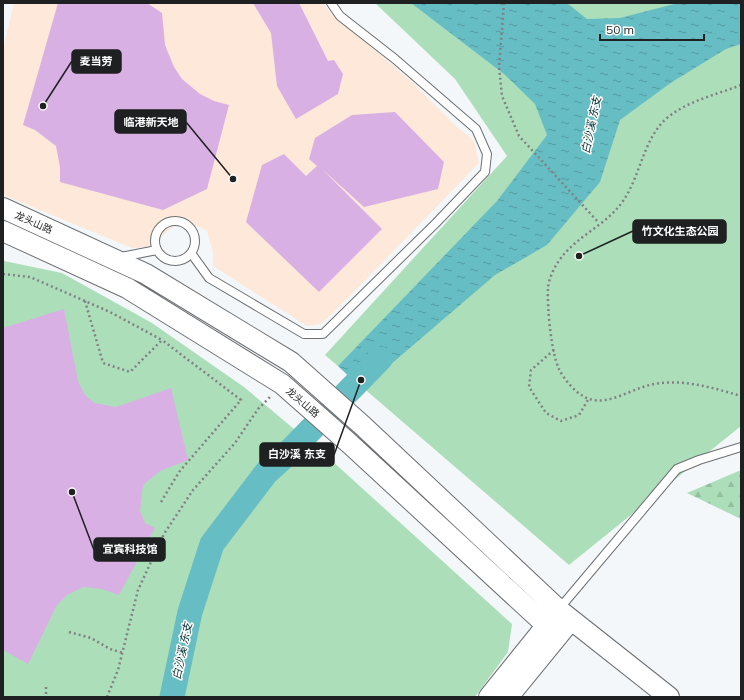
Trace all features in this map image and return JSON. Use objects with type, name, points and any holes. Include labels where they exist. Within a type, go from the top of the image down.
[{"type":"street","name":"龙头山路","points":[[3,208],[146,274],[291,362],[363,426],[559,623]]},
{"type":"street","name":"龙头山路","points":[[3,231],[127,288],[277,381],[559,623]]},
{"type":"street","points":[[489,697],[559,623]]},
{"type":"street","points":[[508,697],[559,623]]},
{"type":"street","points":[[559,623],[669,697]]},
{"type":"lane","points":[[191,253],[210,278],[304,334],[323,334],[436,223],[485,172],[486,154],[476,129],[396,59],[340,16],[331,3]]},
{"type":"lane","points":[[173,220],[186,224],[194,234],[194,247],[186,258],[174,261],[167,260],[157,250],[155,237],[157,231],[161,226],[173,220]]},
{"type":"lane","points":[[113,258],[157,250]]},
{"type":"lane","points":[[559,623],[677,469],[699,460],[741,447]]},
{"type":"path","points":[[504,3],[499,67],[502,96],[519,136],[599,223]]},
{"type":"path","points":[[741,85],[684,106],[666,119],[647,146],[624,200],[609,218],[564,253],[553,271],[548,288],[551,336],[559,369],[570,385],[582,396],[597,401],[610,399],[644,386],[677,382],[718,389],[741,396]]},
{"type":"path","points":[[3,274],[30,277],[110,312],[162,340],[242,400],[179,472],[162,502]]},
{"type":"path","points":[[85,301],[103,363],[130,372],[162,340]]},
{"type":"path","points":[[554,350],[531,370],[529,387],[546,413],[561,421],[578,415],[589,398]]},
{"type":"path","points":[[107,697],[123,653],[138,590],[164,534],[193,490],[235,443],[277,381]]},
{"type":"path","points":[[69,632],[91,638],[110,649],[123,653]]},
{"type":"path","points":[[46,687],[46,697]]},
{"type":"shaded area","points":[[14,3],[323,3],[332,14],[410,80],[454,124],[474,141],[479,163],[338,308],[321,324],[307,326],[213,266],[213,253],[207,231],[184,220],[175,225],[149,247],[132,248],[3,195],[3,49]]},
{"type":"green space","points":[[375,3],[741,3],[741,426],[569,565],[325,355],[507,156],[455,79]]},
{"type":"green space","points":[[4,261],[62,273],[152,323],[244,387],[331,460],[512,624],[508,652],[475,697],[3,697]]},
{"type":"green space","points":[[741,470],[741,519],[687,493]]},
{"type":"water","points":[[411,3],[567,3],[587,19],[620,18],[678,3],[741,3],[741,44],[726,49],[672,82],[620,120],[600,182],[547,245],[495,275],[362,389],[338,366],[497,201],[547,135],[535,104],[504,74]]},
{"type":"building","points":[[58,3],[147,3],[162,13],[165,45],[174,67],[182,79],[200,94],[214,101],[229,105],[207,189],[163,210],[60,182],[60,167],[56,146],[35,130],[23,125]]},
{"type":"building","points":[[253,3],[299,3],[328,61],[334,60],[343,74],[338,94],[296,119],[277,86],[271,33]]},
{"type":"building","points":[[395,112],[444,162],[438,189],[364,207],[322,169],[382,229],[319,292],[246,222],[262,165],[284,154],[306,176],[317,166],[309,159],[315,138],[352,115]]},
{"type":"building","points":[[64,309],[78,381],[85,395],[94,403],[116,407],[171,388],[188,460],[160,471],[143,485],[140,511],[145,523],[155,528],[119,595],[102,589],[83,587],[67,595],[57,605],[28,664],[3,650],[3,328]]},
{"type":"waterway","name":"白沙溪 东支","points":[[172,697],[190,612],[212,544],[266,473],[287,454],[380,359]]},
{"type":"place","name":"麦当劳","points":[[43,106]]},
{"type":"place","name":"临港新天地","points":[[233,179]]},
{"type":"place","name":"竹文化生态公园","points":[[579,256]]},
{"type":"place","name":"白沙溪 东支","points":[[361,380]]},
{"type":"place","name":"宜宾科技馆","points":[[72,492]]}]
